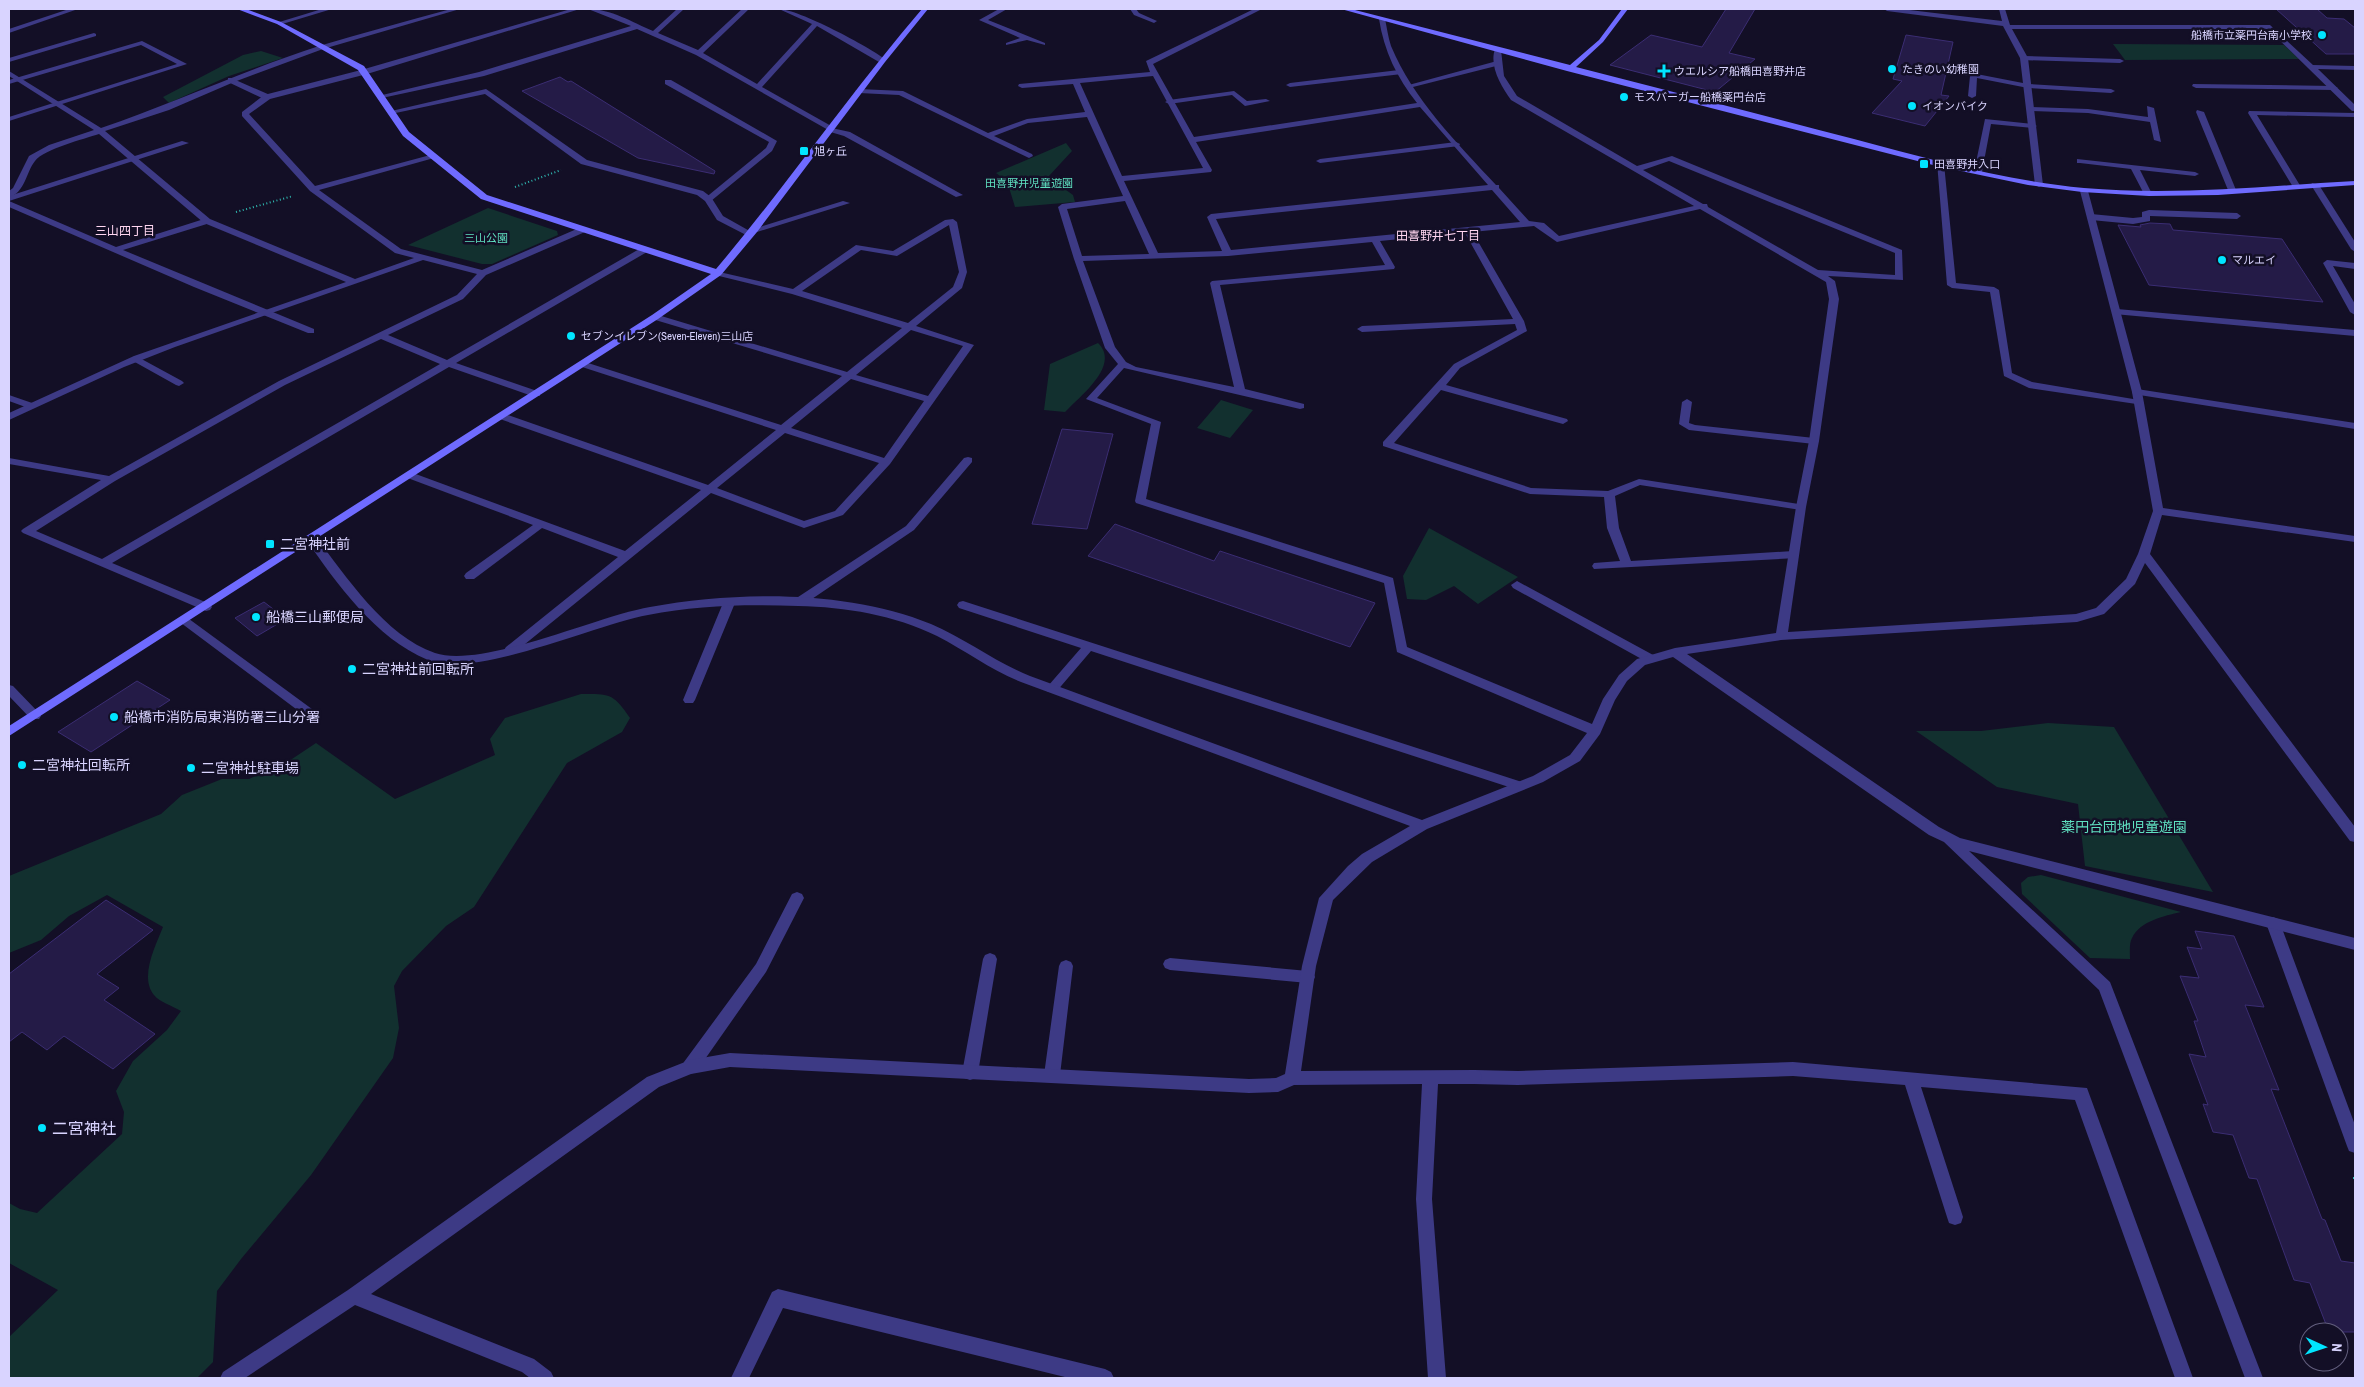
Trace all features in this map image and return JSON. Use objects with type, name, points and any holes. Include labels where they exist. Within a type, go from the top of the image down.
[{"type":"street","points":[[9,31],[74,9]]},
{"type":"street","points":[[240,9],[279,23],[321,48],[361,68],[382,96],[406,134],[484,197],[718,273],[795,292],[969,345],[886,462],[839,513],[804,525],[710,489],[501,416]]},
{"type":"street","points":[[279,23],[329,9]]},
{"type":"street","points":[[9,197],[16,189],[32,158],[40,152],[166,108],[231,80],[321,48],[457,9]]},
{"type":"street","points":[[483,273],[398,251],[313,190],[245,114],[267,97],[364,72],[577,9]]},
{"type":"street","points":[[591,9],[611,15],[699,53],[830,129],[847,134],[959,195]]},
{"type":"street","points":[[611,15],[618,9]]},
{"type":"street","points":[[653,34],[681,9]]},
{"type":"street","points":[[699,53],[746,9]]},
{"type":"street","points":[[782,9],[816,23],[882,60]]},
{"type":"street","points":[[9,732],[655,317],[718,273],[752,232],[882,60],[925,9]]},
{"type":"street","points":[[1004,9],[982,20],[1044,44]]},
{"type":"street","points":[[1133,9],[1136,14],[1154,21]]},
{"type":"street","points":[[1119,179],[1208,170],[1149,63],[1259,9]]},
{"type":"street","points":[[1344,9],[1940,164],[2039,185],[2084,191],[2147,192],[2232,190],[2355,183]]},
{"type":"street","points":[[1378,18],[1386,9]]},
{"type":"street","points":[[1570,69],[1601,41],[1626,9]]},
{"type":"street","points":[[1887,9],[2007,25],[2270,26],[2355,109]]},
{"type":"street","points":[[2002,9],[2007,25],[2024,58],[2039,185]]},
{"type":"street","points":[[1378,18],[1382,33],[1399,72],[1421,105],[1526,224]]},
{"type":"street","points":[[758,87],[816,23]]},
{"type":"street","points":[[382,96],[481,74],[636,27]]},
{"type":"street","points":[[9,60],[94,35]]},
{"type":"street","points":[[1008,44],[1026,38]]},
{"type":"street","points":[[9,82],[142,43],[183,64],[9,119]]},
{"type":"street","points":[[1496,50],[1497,63],[1507,89],[1514,98],[1704,206],[1830,281],[1834,299],[1814,441],[1801,507],[1781,636]]},
{"type":"street","points":[[2024,58],[2120,61]]},
{"type":"street","points":[[1409,86],[1497,63]]},
{"type":"street","points":[[2312,67],[2355,68]]},
{"type":"street","points":[[1290,86],[1399,72]]},
{"type":"street","points":[[1959,72],[2028,86],[2110,91]]},
{"type":"street","points":[[9,74],[59,103],[99,130],[207,221],[356,282]]},
{"type":"street","points":[[1022,86],[1154,74]]},
{"type":"street","points":[[1972,96],[1974,75]]},
{"type":"street","points":[[231,80],[267,97]]},
{"type":"street","points":[[1075,81],[1155,257]]},
{"type":"street","points":[[668,82],[773,141],[769,149],[708,199]]},
{"type":"street","points":[[2196,86],[2336,90],[2347,92]]},
{"type":"street","points":[[391,112],[486,91],[584,162],[700,193],[708,199],[720,218],[752,232],[846,203]]},
{"type":"street","points":[[859,91],[900,93],[1029,156]]},
{"type":"street","points":[[1169,102],[1234,93],[1245,104],[1266,101]]},
{"type":"street","points":[[1192,140],[1264,132],[1318,120],[1421,105]]},
{"type":"street","points":[[2150,108],[2158,140]]},
{"type":"street","points":[[2031,109],[2088,111],[2152,120]]},
{"type":"street","points":[[2200,112],[2232,190]]},
{"type":"street","points":[[2296,187],[2252,113],[2355,115]]},
{"type":"street","points":[[989,135],[1027,121],[1090,114]]},
{"type":"street","points":[[1978,172],[1988,121],[2033,126]]},
{"type":"street","points":[[9,197],[185,143]]},
{"type":"street","points":[[1320,160],[1456,144]]},
{"type":"street","points":[[313,190],[431,156]]},
{"type":"street","points":[[1637,169],[1668,158],[1899,252],[1900,278],[1816,272]]},
{"type":"street","points":[[2080,161],[2195,174]]},
{"type":"street","points":[[1940,164],[1952,285],[1994,290],[2007,374],[2029,385],[2355,426]]},
{"type":"street","points":[[2134,167],[2147,192]]},
{"type":"street","points":[[2315,186],[2355,249]]},
{"type":"street","points":[[1228,253],[1211,217],[1496,188]]},
{"type":"street","points":[[1292,1078],[1308,977],[1326,898],[1367,858],[1422,825],[1538,780],[1575,758],[1595,731],[1609,699],[1623,678],[1642,662],[1675,652],[1781,636],[2077,618],[2100,610],[2113,600],[2131,581],[2144,554],[2158,512],[2138,398],[2084,191]]},
{"type":"street","points":[[1128,198],[1062,207],[1078,259],[1110,348],[1123,364],[1133,369],[1240,391],[1300,406]]},
{"type":"street","points":[[9,204],[117,248],[260,312],[311,331]]},
{"type":"street","points":[[1078,259],[1228,253],[1526,224],[1540,224],[1557,239],[1704,206]]},
{"type":"street","points":[[2091,217],[2133,221],[2147,219],[2145,214],[2149,213],[2237,216]]},
{"type":"street","points":[[117,248],[207,221]]},
{"type":"street","points":[[510,650],[957,288],[963,272],[954,222],[948,222],[894,254],[859,247],[795,292]]},
{"type":"street","points":[[206,607],[27,532],[111,479],[282,383],[460,298],[483,273],[582,230]]},
{"type":"street","points":[[1468,231],[1519,321],[1522,331],[1457,366],[1387,444],[1530,491],[1609,494],[1640,482],[1801,507]]},
{"type":"street","points":[[1240,391],[1215,283],[1391,266],[1375,240]]},
{"type":"street","points":[[103,563],[644,250]]},
{"type":"street","points":[[9,417],[136,359],[260,312],[356,282],[421,258]]},
{"type":"street","points":[[2355,266],[2327,263],[2355,312]]},
{"type":"street","points":[[2117,312],[2355,333]]},
{"type":"street","points":[[655,317],[930,400]]},
{"type":"street","points":[[1362,329],[1519,321]]},
{"type":"street","points":[[382,336],[447,363],[536,394]]},
{"type":"street","points":[[136,359],[179,383]]},
{"type":"street","points":[[582,364],[886,462]]},
{"type":"street","points":[[1123,364],[1091,399],[1156,422],[1140,501],[1389,581],[1400,649],[1595,731]]},
{"type":"street","points":[[1439,386],[1563,421]]},
{"type":"street","points":[[9,398],[31,406]]},
{"type":"street","points":[[1687,402],[1684,424],[1693,428],[1814,441]]},
{"type":"street","points":[[9,460],[111,479]]},
{"type":"street","points":[[799,602],[910,528],[968,460]]},
{"type":"street","points":[[409,475],[626,556]]},
{"type":"street","points":[[1609,494],[1614,528],[1626,563]]},
{"type":"street","points":[[2158,512],[2355,539]]},
{"type":"street","points":[[470,576],[540,524]]},
{"type":"street","points":[[311,538],[348,586],[378,619],[403,642],[434,657],[465,660],[510,650],[628,615],[729,603],[799,602],[858,606],[888,613],[941,634],[999,667],[1052,689],[1422,825]]},
{"type":"street","points":[[2144,554],[2355,837]]},
{"type":"street","points":[[1598,566],[1793,555]]},
{"type":"street","points":[[1517,585],[1651,659]]},
{"type":"street","points":[[689,700],[729,603]]},
{"type":"street","points":[[963,605],[1520,786]]},
{"type":"street","points":[[185,620],[312,716]]},
{"type":"street","points":[[1052,689],[1089,646]]},
{"type":"street","points":[[1675,652],[1926,826],[1946,837],[2355,944]]},
{"type":"street","points":[[9,689],[35,716]]},
{"type":"street","points":[[1946,837],[2105,986],[2254,1378]]},
{"type":"street","points":[[690,1067],[761,968],[797,898]]},
{"type":"street","points":[[2273,923],[2355,1146]]},
{"type":"street","points":[[970,1073],[990,959]]},
{"type":"street","points":[[1170,964],[1308,977]]},
{"type":"street","points":[[1052,1075],[1066,966]]},
{"type":"street","points":[[229,1378],[354,1296],[653,1082],[690,1067],[730,1060],[1249,1086],[1278,1085],[1292,1078],[1430,1076],[1518,1078],[1793,1069],[2081,1093],[2184,1378]]},
{"type":"street","points":[[1430,1076],[1424,1199],[1437,1378]]},
{"type":"street","points":[[1912,1079],[1955,1217]]},
{"type":"street","points":[[354,1296],[528,1365],[546,1378]]},
{"type":"street","points":[[740,1378],[778,1298],[1105,1378]]},
{"type":"path","points":[[513,188],[584,162]]},
{"type":"green space","points":[[2113,44],[2284,45],[2299,59],[2125,60]]},
{"type":"green space","points":[[261,51],[283,58],[229,76],[169,103],[163,97],[243,55]]},
{"type":"green space","name":"田喜野井児童遊園","points":[[1066,143],[1072,151],[1048,177],[1073,195],[1075,202],[1015,207],[1007,181],[996,173]]},
{"type":"green space","name":"三山公園","points":[[488,208],[557,231],[558,235],[492,264],[482,264],[408,245]]},
{"type":"green space","points":[[1098,343],[1104,352],[1105,361],[1096,380],[1065,412],[1044,410],[1050,364]]},
{"type":"green space","points":[[1221,400],[1253,410],[1230,438],[1197,428]]},
{"type":"green space","points":[[1429,528],[1518,577],[1478,604],[1454,586],[1426,600],[1407,599],[1403,576]]},
{"type":"green space","points":[[581,694],[605,695],[615,699],[630,718],[622,732],[567,763],[474,907],[446,926],[402,971],[394,986],[399,1028],[393,1058],[311,1175],[241,1259],[217,1291],[213,1362],[197,1378],[9,1378],[9,1337],[58,1290],[9,1263],[9,1203],[20,1209],[37,1213],[122,1134],[124,1112],[116,1091],[133,1061],[167,1030],[181,1011],[159,1000],[150,988],[148,979],[150,961],[163,927],[107,895],[69,916],[41,940],[9,953],[9,876],[161,814],[182,795],[222,779],[249,779],[292,759],[316,743],[395,799],[495,755],[490,739],[505,718]]},
{"type":"green space","name":"薬円台団地児童遊園","points":[[2048,723],[2114,727],[2213,892],[2085,866],[2078,804],[1997,787],[1916,731],[1981,731]]},
{"type":"green space","points":[[2041,875],[2181,912],[2153,920],[2141,927],[2131,940],[2130,959],[2090,958],[2022,894],[2021,883],[2028,877]]},
{"type":"building","points":[[1726,9],[1755,9],[1729,53],[1755,59],[1715,92],[1610,65],[1651,35],[1702,47]]},
{"type":"building","name":"船橋市立薬円台南小学校","points":[[2276,9],[2317,9],[2327,18],[2344,19],[2355,28],[2355,54],[2326,54]]},
{"type":"building","points":[[1906,35],[1953,42],[1941,95],[1949,96],[1925,126],[1872,113],[1902,81],[1893,79]]},
{"type":"building","points":[[560,77],[568,82],[571,81],[715,171],[714,174],[638,158],[522,91]]},
{"type":"building","points":[[2150,223],[2170,224],[2173,230],[2282,239],[2323,302],[2149,285],[2118,225],[2141,227],[2140,225]]},
{"type":"building","points":[[1062,429],[1113,434],[1087,529],[1032,524]]},
{"type":"building","points":[[1115,524],[1214,561],[1220,551],[1375,603],[1350,647],[1088,556]]},
{"type":"building","points":[[264,602],[286,619],[257,636],[235,618]]},
{"type":"building","points":[[137,681],[170,700],[91,752],[58,732]]},
{"type":"building","points":[[106,900],[153,930],[97,974],[119,988],[104,1000],[155,1034],[113,1069],[64,1036],[47,1050],[22,1032],[9,1042],[9,974]]},
{"type":"building","points":[[2195,931],[2234,936],[2264,1007],[2245,1005],[2279,1090],[2271,1089],[2322,1219],[2325,1220],[2341,1261],[2355,1263],[2355,1332],[2349,1332],[2349,1322],[2325,1322],[2310,1283],[2294,1280],[2257,1179],[2249,1178],[2233,1135],[2213,1132],[2203,1104],[2208,1105],[2189,1054],[2206,1057],[2194,1021],[2198,1021],[2180,976],[2199,978],[2187,947],[2202,949]]},
{"type":"place","name":"船橋市立薬円台南小学校","points":[[2322,35]]},
{"type":"place","name":"たきのい幼稚園","points":[[1892,69]]},
{"type":"place","name":"ウエルシア船橋田喜野井店","points":[[1664,71]]},
{"type":"place","name":"モスバーガー船橋薬円台店","points":[[1624,97]]},
{"type":"place","name":"イオンバイク","points":[[1912,106]]},
{"type":"place","name":"旭ヶ丘","points":[[804,151]]},
{"type":"place","name":"田喜野井入口","points":[[1924,164]]},
{"type":"place","name":"マルエイ","points":[[2222,260]]},
{"type":"place","name":"セブンイレブン(Seven-Eleven)三山店","points":[[571,336]]},
{"type":"place","name":"二宮神社前","points":[[270,544]]},
{"type":"place","name":"船橋三山郵便局","points":[[256,617]]},
{"type":"place","name":"二宮神社前回転所","points":[[352,669]]},
{"type":"place","name":"船橋市消防局東消防署三山分署","points":[[114,717]]},
{"type":"place","name":"二宮神社回転所","points":[[22,765]]},
{"type":"place","name":"二宮神社駐車場","points":[[191,768]]},
{"type":"place","name":"二宮神社","points":[[42,1128]]},
{"type":"district","name":"三山四丁目","points":[[125,231]]},
{"type":"district","name":"田喜野井七丁目","points":[[1438,236]]}]
